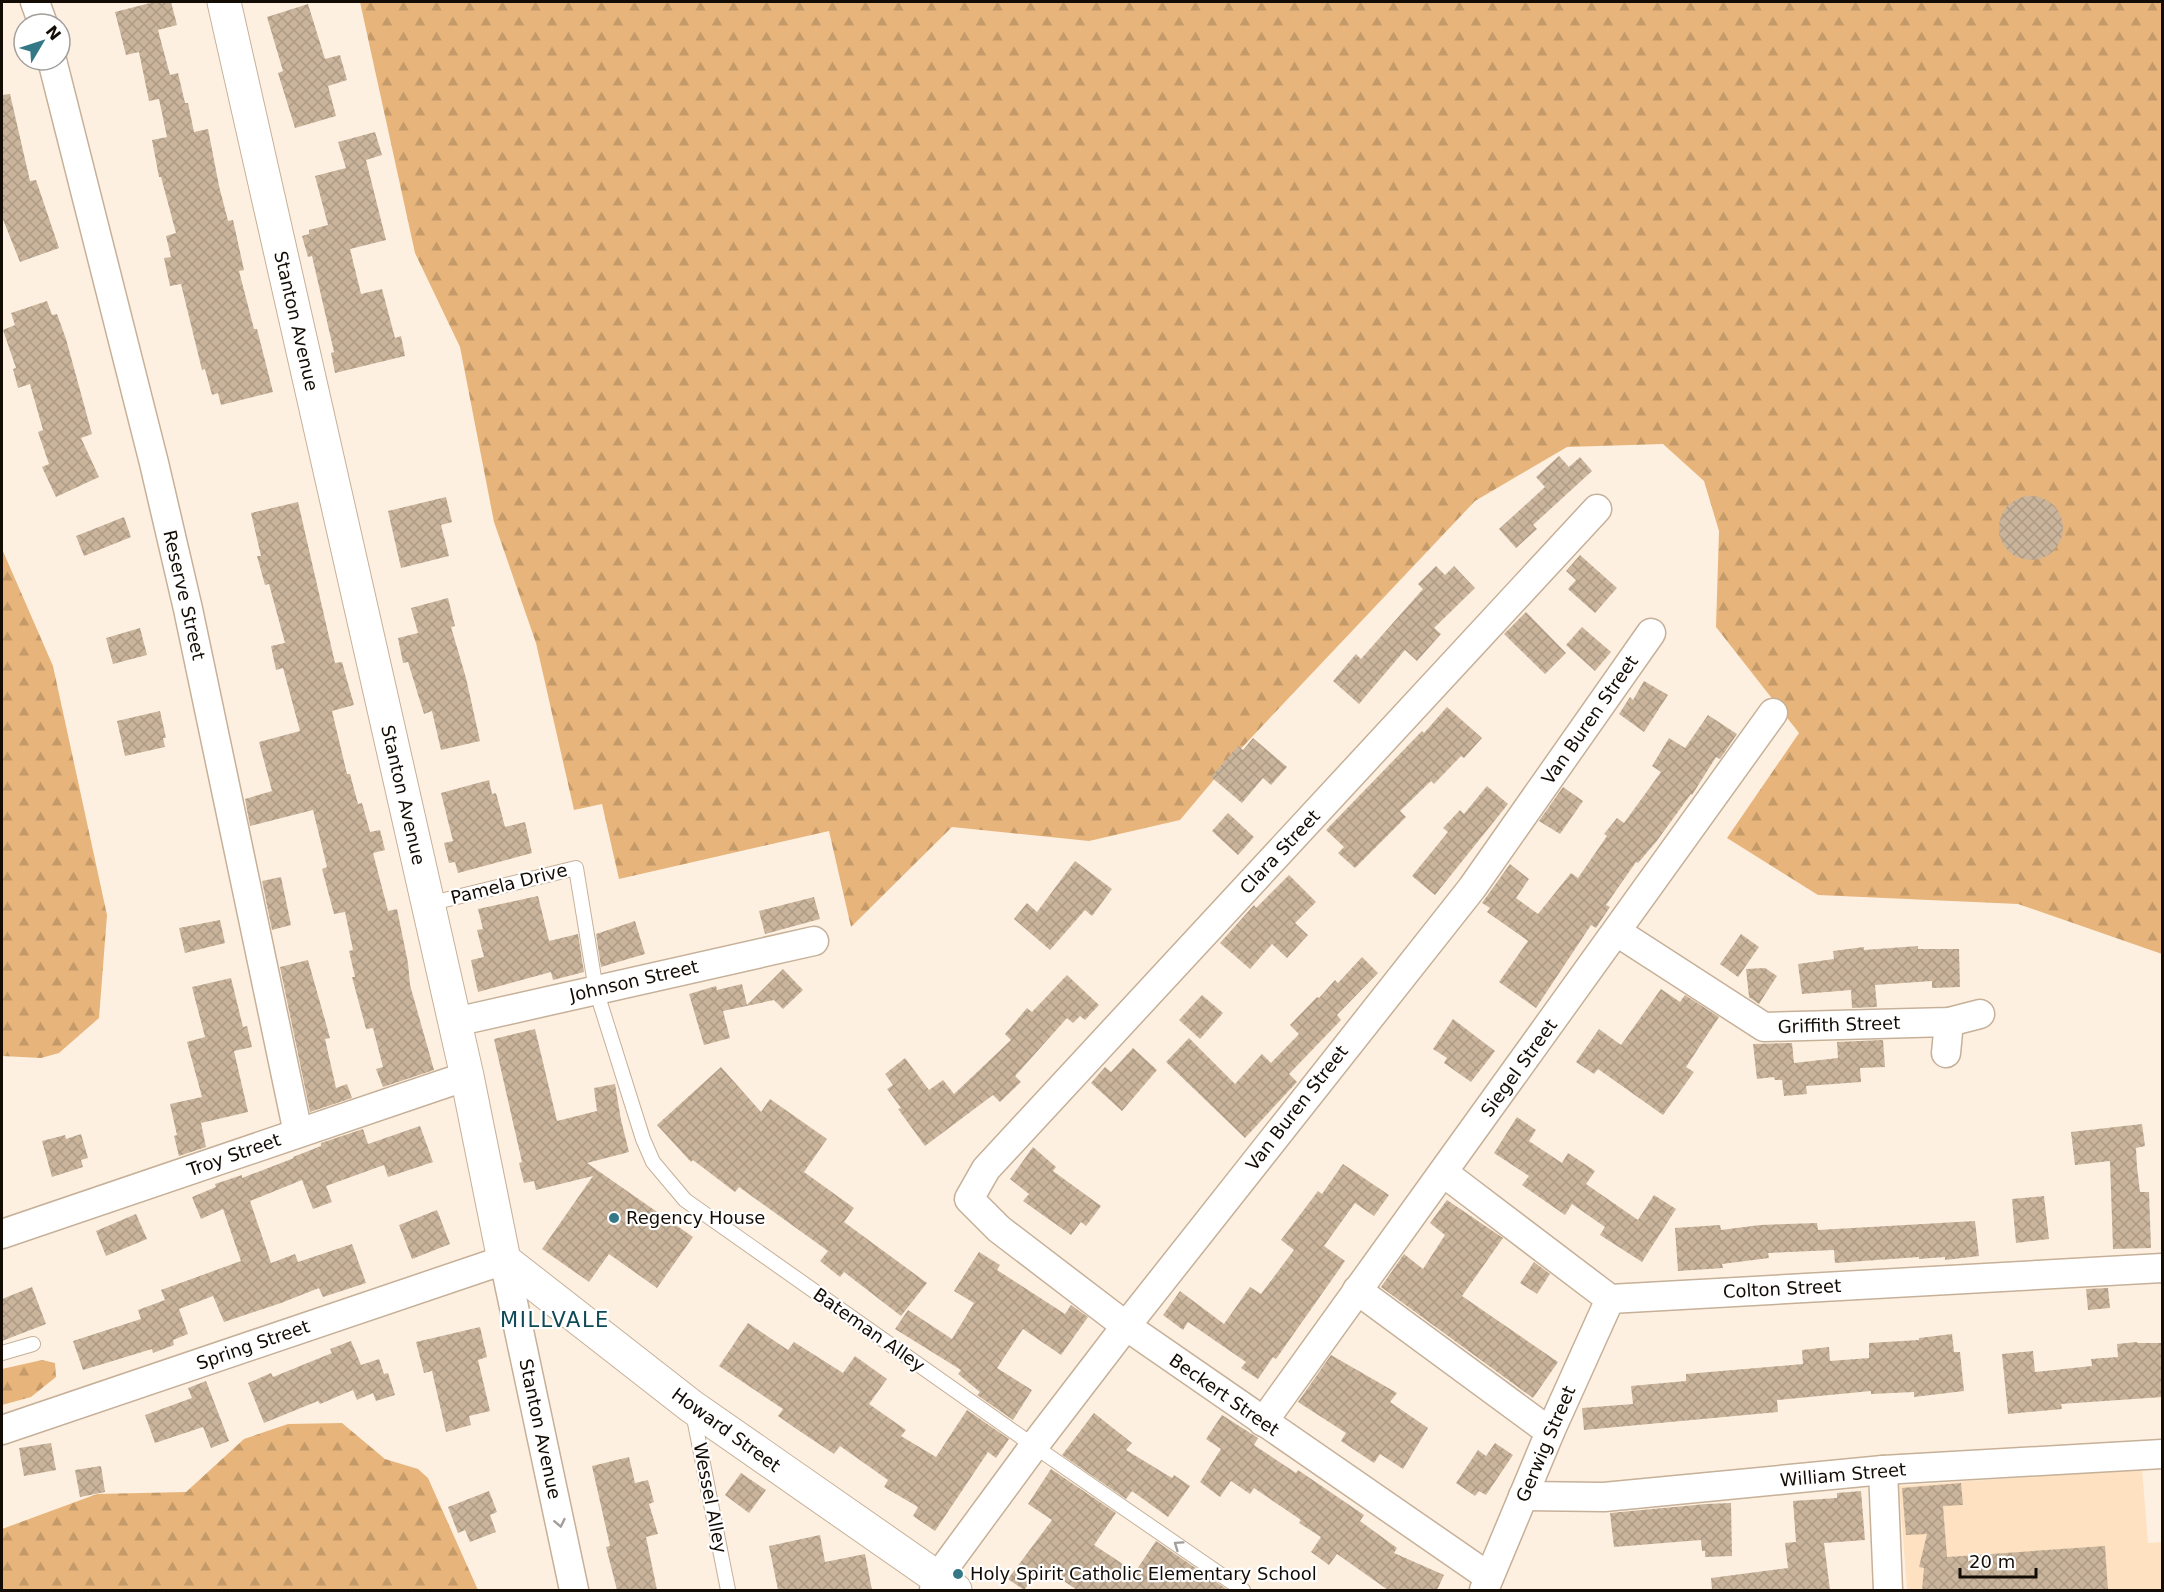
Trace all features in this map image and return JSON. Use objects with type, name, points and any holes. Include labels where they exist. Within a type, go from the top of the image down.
[{"type":"street","name":"Stanton Avenue","points":[[224,2],[467,1076],[574,1590]]},
{"type":"street","name":"Reserve Street","points":[[55,72],[183,587],[297,1133]]},
{"type":"street","name":"Clara Street","points":[[969,1199],[986,1169],[1597,509]]},
{"type":"street","name":"Van Buren Street","points":[[942,1586],[1034,1446],[1472,888],[1651,633]]},
{"type":"street","name":"Siegel Street","points":[[1263,1422],[1773,713]]},
{"type":"street","name":"Griffith Street","points":[[1617,932],[1764,1027],[1949,1022],[1980,1014]]},
{"type":"street","name":"Johnson Street","points":[[455,1022],[814,940]]},
{"type":"street","points":[[1946,1053],[1949,1022]]},
{"type":"street","name":"Troy Street","points":[[2,1234],[467,1076]]},
{"type":"street","points":[[1444,1173],[1610,1299]]},
{"type":"street","name":"Beckert Street","points":[[969,1199],[999,1229],[1126,1326],[1487,1584]]},
{"type":"street","name":"Howard Street","points":[[504,1260],[691,1406],[942,1586]]},
{"type":"street","name":"Spring Street","points":[[2,1430],[504,1260]]},
{"type":"street","name":"Colton Street","points":[[1610,1299],[2163,1268]]},
{"type":"street","points":[[1357,1290],[1550,1432]]},
{"type":"street","name":"Gerwig Street","points":[[1487,1584],[1550,1432],[1610,1299]]},
{"type":"street","name":"William Street","points":[[1523,1496],[1604,1497],[1883,1470],[2163,1454]]},
{"type":"street","points":[[1883,1470],[1888,1590]]},
{"type":"lane","name":"Pamela Drive","points":[[428,904],[576,868],[596,990]]},
{"type":"lane","name":"Bateman Alley","points":[[596,990],[643,1139],[653,1162],[686,1200],[1034,1446],[1243,1590]]},
{"type":"lane","points":[[2,1353],[33,1344]]},
{"type":"lane","name":"Wessel Alley","points":[[691,1406],[728,1590]]},
{"type":"shaded area","points":[[2142,1469],[2148,1543],[2162,1542],[2162,1590],[1907,1590],[1899,1486]]},
{"type":"green space","points":[[360,2],[2162,2],[2162,954],[2018,904],[1818,895],[1727,838],[1799,733],[1716,627],[1719,531],[1704,481],[1663,444],[1567,447],[1475,501],[1233,757],[1180,820],[1089,841],[952,827],[851,927],[829,831],[619,879],[602,804],[574,810],[536,643],[494,522],[460,347],[415,253]]},
{"type":"green space","points":[[2,549],[53,666],[107,915],[99,1018],[59,1053],[41,1058],[2,1056]]},
{"type":"green space","points":[[42,1360],[55,1363],[56,1377],[31,1397],[2,1405],[2,1369]]},
{"type":"green space","points":[[342,1423],[385,1459],[418,1469],[428,1478],[478,1590],[2,1590],[2,1529],[97,1494],[186,1492],[244,1439],[288,1424]]},
{"type":"building","points":[[154,2],[171,2],[177,25],[158,30],[170,75],[178,73],[194,132],[208,129],[219,186],[228,221],[233,220],[244,270],[239,271],[273,392],[221,405],[218,393],[212,395],[205,369],[202,370],[181,284],[170,286],[164,258],[171,257],[166,236],[176,233],[161,177],[159,177],[152,140],[167,137],[159,99],[149,101],[139,52],[126,55],[115,12]]},
{"type":"building","points":[[308,4],[325,59],[340,55],[347,80],[328,86],[336,116],[295,128],[278,73],[283,71],[267,17]]},
{"type":"building","points":[[10,94],[30,181],[36,180],[59,248],[20,262],[2,217],[2,95]]},
{"type":"building","points":[[375,132],[382,155],[366,160],[386,240],[350,249],[361,294],[382,289],[395,338],[401,336],[405,356],[335,373],[331,353],[334,352],[312,256],[308,257],[302,236],[309,234],[309,230],[328,225],[315,176],[346,168],[338,142]]},
{"type":"building","points":[[47,301],[52,315],[57,314],[66,339],[92,434],[81,438],[99,477],[56,497],[42,467],[49,464],[38,432],[43,430],[30,384],[18,388],[13,369],[16,368],[3,330],[15,325],[11,313]]},
{"type":"building","points":[[1559,456],[1569,467],[1580,457],[1592,471],[1533,525],[1537,529],[1516,548],[1499,529],[1545,487],[1536,477]]},
{"type":"building","points":[[2031,496],[2043,498],[2054,505],[2061,516],[2063,528],[2061,540],[2054,551],[2043,558],[2031,560],[2019,558],[2008,551],[2001,540],[1999,528],[2001,516],[2008,505],[2019,498]]},
{"type":"building","points":[[446,497],[452,522],[441,525],[449,556],[401,568],[388,511]]},
{"type":"building","points":[[298,502],[335,663],[342,662],[354,705],[332,711],[347,774],[350,774],[358,804],[362,803],[370,832],[380,830],[385,850],[373,853],[388,911],[397,909],[410,985],[434,1070],[383,1087],[376,1069],[383,1067],[373,1028],[366,1029],[352,977],[355,977],[349,951],[353,950],[345,912],[334,914],[322,869],[327,867],[313,810],[250,826],[245,799],[272,791],[259,742],[300,731],[283,668],[276,670],[271,646],[285,643],[269,584],[265,585],[257,556],[261,556],[251,513]]},
{"type":"building","points":[[124,517],[131,537],[84,556],[76,536]]},
{"type":"building","points":[[1580,555],[1617,588],[1595,613],[1568,589],[1576,580],[1566,571]]},
{"type":"building","points":[[1436,566],[1445,575],[1454,566],[1475,588],[1434,628],[1441,634],[1417,661],[1405,650],[1359,704],[1333,681],[1356,654],[1361,659],[1423,589],[1418,584]]},
{"type":"building","points":[[448,598],[455,626],[451,627],[466,678],[480,741],[441,750],[432,711],[424,714],[408,662],[403,663],[398,638],[418,633],[411,608]]},
{"type":"building","points":[[1526,612],[1566,653],[1545,674],[1504,634]]},
{"type":"building","points":[[1582,627],[1611,652],[1595,671],[1566,645]]},
{"type":"building","points":[[140,628],[147,655],[113,664],[106,638]]},
{"type":"building","points":[[1644,681],[1668,695],[1644,732],[1619,714],[1630,697],[1633,700]]},
{"type":"building","points":[[1447,707],[1482,738],[1464,758],[1461,756],[1434,784],[1431,781],[1400,811],[1406,817],[1355,868],[1338,853],[1344,847],[1326,830],[1422,731],[1424,733]]},
{"type":"building","points":[[160,711],[166,738],[163,738],[165,747],[125,756],[117,721]]},
{"type":"building","points":[[1708,715],[1737,734],[1720,759],[1716,757],[1692,795],[1656,842],[1638,863],[1636,862],[1606,905],[1610,907],[1596,928],[1591,925],[1536,1008],[1499,982],[1528,941],[1487,912],[1490,908],[1482,903],[1510,864],[1529,879],[1516,898],[1538,914],[1571,873],[1578,878],[1607,836],[1604,834],[1617,818],[1624,823],[1661,772],[1652,766],[1669,738],[1685,748]]},
{"type":"building","points":[[1253,738],[1287,767],[1271,785],[1263,778],[1242,803],[1211,777],[1238,746],[1243,750]]},
{"type":"building","points":[[489,780],[492,794],[496,793],[505,827],[525,822],[532,853],[458,873],[455,862],[449,863],[444,843],[453,841],[441,793]]},
{"type":"building","points":[[1487,786],[1508,804],[1435,895],[1412,876],[1448,832],[1443,828],[1460,810],[1464,814]]},
{"type":"building","points":[[1563,787],[1583,801],[1560,834],[1539,821]]},
{"type":"building","points":[[1228,813],[1254,837],[1238,855],[1212,831]]},
{"type":"building","points":[[1075,861],[1112,889],[1092,916],[1085,910],[1050,950],[1014,919],[1027,903],[1037,912]]},
{"type":"building","points":[[1289,875],[1316,902],[1295,923],[1308,935],[1287,958],[1272,944],[1250,969],[1220,943],[1254,905],[1256,908]]},
{"type":"building","points":[[281,877],[291,925],[272,930],[262,881]]},
{"type":"building","points":[[538,896],[549,941],[578,934],[584,972],[553,980],[551,972],[478,992],[471,960],[484,957],[477,930],[483,929],[478,909]]},
{"type":"building","points":[[814,897],[820,919],[765,934],[759,911]]},
{"type":"building","points":[[220,920],[225,943],[185,953],[179,928]]},
{"type":"building","points":[[635,921],[645,954],[601,967],[596,934]]},
{"type":"building","points":[[1741,934],[1759,947],[1738,977],[1720,964]]},
{"type":"building","points":[[1918,946],[1918,949],[1959,949],[1960,987],[1932,988],[1932,981],[1875,985],[1877,1007],[1852,1008],[1851,990],[1802,994],[1798,964],[1834,959],[1833,951],[1864,947],[1864,950]]},
{"type":"building","points":[[1362,957],[1378,973],[1337,1015],[1341,1020],[1289,1074],[1297,1082],[1245,1138],[1166,1062],[1189,1038],[1235,1084],[1262,1054],[1271,1063],[1299,1034],[1290,1025],[1335,980],[1338,983]]},
{"type":"building","points":[[308,960],[330,1038],[325,1039],[336,1088],[347,1084],[352,1098],[310,1112],[280,967]]},
{"type":"building","points":[[1765,968],[1777,976],[1759,1004],[1749,997],[1746,969]]},
{"type":"building","points":[[783,969],[803,990],[783,1009],[774,1000],[723,1011],[730,1038],[704,1045],[689,994],[716,986],[717,990],[742,984],[747,1005]]},
{"type":"building","points":[[1067,975],[1099,1005],[1085,1020],[1080,1016],[1073,1023],[1067,1018],[1015,1076],[1021,1082],[1000,1102],[993,1095],[925,1146],[898,1109],[901,1108],[887,1089],[893,1085],[885,1074],[905,1058],[929,1090],[943,1080],[954,1094],[1011,1040],[1005,1034],[1027,1008],[1032,1012]]},
{"type":"building","points":[[231,978],[243,1027],[247,1026],[252,1047],[234,1051],[248,1112],[201,1123],[206,1147],[179,1156],[170,1104],[202,1097],[187,1042],[205,1037],[192,987]]},
{"type":"building","points":[[1661,989],[1680,1002],[1685,995],[1719,1017],[1686,1067],[1694,1072],[1663,1115],[1598,1069],[1594,1074],[1576,1062],[1599,1029],[1621,1045]]},
{"type":"building","points":[[1202,995],[1223,1013],[1200,1039],[1179,1020]]},
{"type":"building","points":[[1453,1019],[1495,1051],[1471,1082],[1444,1063],[1447,1058],[1433,1049]]},
{"type":"building","points":[[535,1029],[557,1121],[597,1111],[594,1088],[615,1084],[629,1152],[587,1163],[693,1237],[657,1288],[609,1254],[589,1282],[542,1249],[593,1176],[536,1190],[534,1181],[524,1183],[519,1163],[522,1162],[494,1039]]},
{"type":"building","points":[[1883,1040],[1885,1067],[1860,1068],[1861,1082],[1806,1086],[1807,1094],[1784,1096],[1782,1080],[1775,1080],[1774,1077],[1757,1079],[1753,1044],[1792,1043],[1794,1063],[1838,1058],[1837,1042]]},
{"type":"building","points":[[1133,1048],[1157,1070],[1122,1111],[1091,1083],[1105,1067],[1111,1072]]},
{"type":"building","points":[[721,1067],[761,1112],[770,1099],[827,1139],[804,1172],[854,1208],[844,1222],[927,1283],[901,1316],[844,1272],[840,1277],[820,1261],[828,1251],[739,1187],[735,1192],[693,1160],[691,1162],[657,1125]]},
{"type":"building","points":[[1517,1117],[1536,1130],[1529,1141],[1562,1163],[1568,1153],[1595,1171],[1586,1184],[1638,1220],[1654,1195],[1676,1209],[1642,1262],[1600,1235],[1605,1227],[1572,1204],[1565,1215],[1522,1185],[1529,1176],[1494,1153]]},
{"type":"building","points":[[2142,1124],[2145,1146],[2136,1148],[2137,1167],[2140,1192],[2149,1192],[2151,1248],[2113,1249],[2110,1161],[2075,1165],[2071,1132]]},
{"type":"building","points":[[420,1126],[433,1162],[388,1177],[384,1165],[326,1186],[332,1202],[313,1209],[302,1180],[250,1201],[271,1263],[295,1254],[298,1262],[352,1244],[366,1283],[323,1297],[319,1288],[224,1322],[213,1296],[179,1309],[188,1334],[173,1340],[174,1345],[153,1353],[152,1349],[83,1370],[73,1341],[141,1319],[138,1310],[165,1300],[161,1290],[241,1261],[223,1209],[201,1219],[192,1197],[216,1187],[215,1184],[242,1175],[242,1178],[294,1158],[321,1146],[321,1143],[363,1129],[368,1144]]},
{"type":"building","points":[[81,1134],[88,1158],[81,1160],[83,1167],[52,1177],[42,1141],[65,1135],[66,1139]]},
{"type":"building","points":[[1033,1147],[1056,1167],[1053,1171],[1101,1206],[1086,1226],[1081,1222],[1071,1235],[1023,1201],[1029,1194],[1010,1179]]},
{"type":"building","points":[[1343,1164],[1389,1195],[1374,1216],[1355,1203],[1324,1246],[1345,1261],[1276,1359],[1273,1357],[1258,1379],[1241,1368],[1246,1362],[1188,1322],[1183,1330],[1163,1315],[1180,1291],[1224,1324],[1250,1287],[1261,1294],[1294,1250],[1281,1240],[1318,1191],[1322,1194]]},
{"type":"building","points":[[2044,1196],[2049,1239],[2016,1243],[2012,1199]]},
{"type":"building","points":[[1447,1200],[1503,1238],[1462,1296],[1558,1362],[1533,1398],[1381,1287],[1404,1254],[1423,1269],[1445,1235],[1430,1223]]},
{"type":"building","points":[[437,1210],[450,1244],[412,1259],[399,1225]]},
{"type":"building","points":[[136,1214],[147,1239],[106,1256],[96,1231]]},
{"type":"building","points":[[1975,1221],[1979,1256],[1945,1260],[1945,1257],[1919,1259],[1919,1257],[1835,1263],[1834,1250],[1768,1253],[1769,1258],[1722,1264],[1723,1268],[1678,1271],[1675,1228],[1720,1225],[1721,1230],[1760,1225],[1817,1223],[1818,1230]]},
{"type":"building","points":[[979,1252],[1000,1265],[997,1270],[1065,1314],[1071,1305],[1088,1317],[1061,1355],[1023,1329],[997,1368],[1032,1390],[1013,1420],[977,1395],[980,1392],[958,1374],[961,1370],[895,1329],[908,1310],[952,1339],[974,1303],[954,1291]]},
{"type":"building","points":[[1534,1262],[1550,1274],[1537,1294],[1520,1283]]},
{"type":"building","points":[[32,1287],[46,1324],[2,1341],[2,1299]]},
{"type":"building","points":[[2108,1288],[2110,1308],[2088,1310],[2086,1289]]},
{"type":"building","points":[[748,1323],[788,1350],[794,1342],[843,1373],[855,1356],[887,1379],[869,1404],[906,1430],[901,1436],[936,1457],[967,1410],[1009,1439],[996,1458],[988,1452],[935,1531],[913,1516],[918,1507],[884,1487],[888,1480],[840,1446],[834,1454],[795,1428],[778,1416],[783,1409],[719,1366]]},
{"type":"building","points":[[480,1327],[487,1357],[478,1360],[490,1411],[469,1416],[471,1425],[446,1432],[432,1371],[424,1373],[416,1342]]},
{"type":"building","points":[[1952,1334],[1954,1352],[1960,1352],[1964,1391],[1914,1397],[1914,1392],[1871,1394],[1871,1391],[1777,1400],[1778,1412],[1584,1430],[1582,1408],[1633,1404],[1631,1386],[1686,1381],[1686,1374],[1803,1364],[1802,1350],[1829,1347],[1830,1361],[1869,1358],[1869,1343],[1919,1340],[1919,1338]]},
{"type":"building","points":[[351,1341],[361,1365],[379,1359],[384,1374],[388,1373],[395,1395],[376,1401],[373,1393],[357,1400],[353,1390],[320,1404],[318,1401],[264,1423],[248,1383],[271,1373],[273,1377],[332,1353],[330,1349]]},
{"type":"building","points":[[2163,1343],[2163,1397],[2061,1404],[2062,1409],[2008,1414],[2002,1354],[2033,1351],[2035,1372],[2092,1366],[2091,1359],[2118,1357],[2117,1344]]},
{"type":"building","points":[[1331,1355],[1397,1393],[1390,1402],[1428,1428],[1403,1469],[1380,1454],[1374,1463],[1341,1441],[1346,1433],[1298,1402]]},
{"type":"building","points":[[206,1381],[229,1441],[211,1448],[203,1427],[155,1443],[145,1415],[192,1398],[188,1388]]},
{"type":"building","points":[[1094,1413],[1132,1443],[1126,1450],[1172,1478],[1174,1475],[1190,1486],[1168,1517],[1132,1491],[1126,1499],[1062,1455]]},
{"type":"building","points":[[1222,1415],[1258,1438],[1254,1445],[1296,1473],[1298,1470],[1364,1515],[1360,1521],[1397,1548],[1394,1553],[1444,1575],[1437,1590],[1388,1590],[1337,1554],[1329,1565],[1311,1552],[1321,1537],[1299,1523],[1301,1520],[1254,1488],[1250,1494],[1231,1481],[1220,1497],[1200,1482],[1221,1449],[1206,1439]]},
{"type":"building","points":[[51,1443],[56,1470],[24,1476],[19,1448]]},
{"type":"building","points":[[1495,1443],[1513,1455],[1486,1495],[1479,1491],[1475,1496],[1456,1483],[1478,1450],[1486,1456]]},
{"type":"building","points":[[629,1457],[635,1483],[648,1480],[654,1502],[649,1504],[658,1534],[646,1537],[657,1590],[617,1590],[606,1547],[610,1546],[592,1466]]},
{"type":"building","points":[[101,1466],[105,1492],[80,1497],[75,1470]]},
{"type":"building","points":[[1051,1469],[1116,1513],[1094,1545],[1135,1572],[1156,1541],[1228,1590],[1077,1590],[1043,1567],[1024,1590],[1008,1579],[1052,1520],[1028,1504]]},
{"type":"building","points":[[741,1473],[766,1490],[749,1513],[725,1495]]},
{"type":"building","points":[[1961,1483],[1963,1505],[1943,1506],[1947,1557],[2105,1546],[2108,1590],[1922,1590],[1924,1568],[1919,1567],[1927,1534],[1906,1535],[1902,1488]]},
{"type":"building","points":[[489,1491],[497,1512],[490,1515],[496,1532],[470,1542],[465,1530],[458,1533],[448,1507]]},
{"type":"building","points":[[1861,1491],[1865,1540],[1824,1543],[1830,1590],[1712,1590],[1711,1578],[1788,1568],[1785,1543],[1796,1542],[1793,1501],[1837,1498],[1837,1493]]},
{"type":"building","points":[[1731,1503],[1732,1556],[1705,1557],[1701,1540],[1614,1547],[1610,1513]]},
{"type":"building","points":[[820,1535],[825,1562],[865,1554],[872,1590],[778,1590],[769,1546]]},
{"type":"place","name":"Regency House","points":[[614,1218]]},
{"type":"place","name":"Holy Spirit Catholic Elementary School","points":[[958,1574]]},
{"type":"district","name":"MILLVALE","points":[[555,1320]]}]
